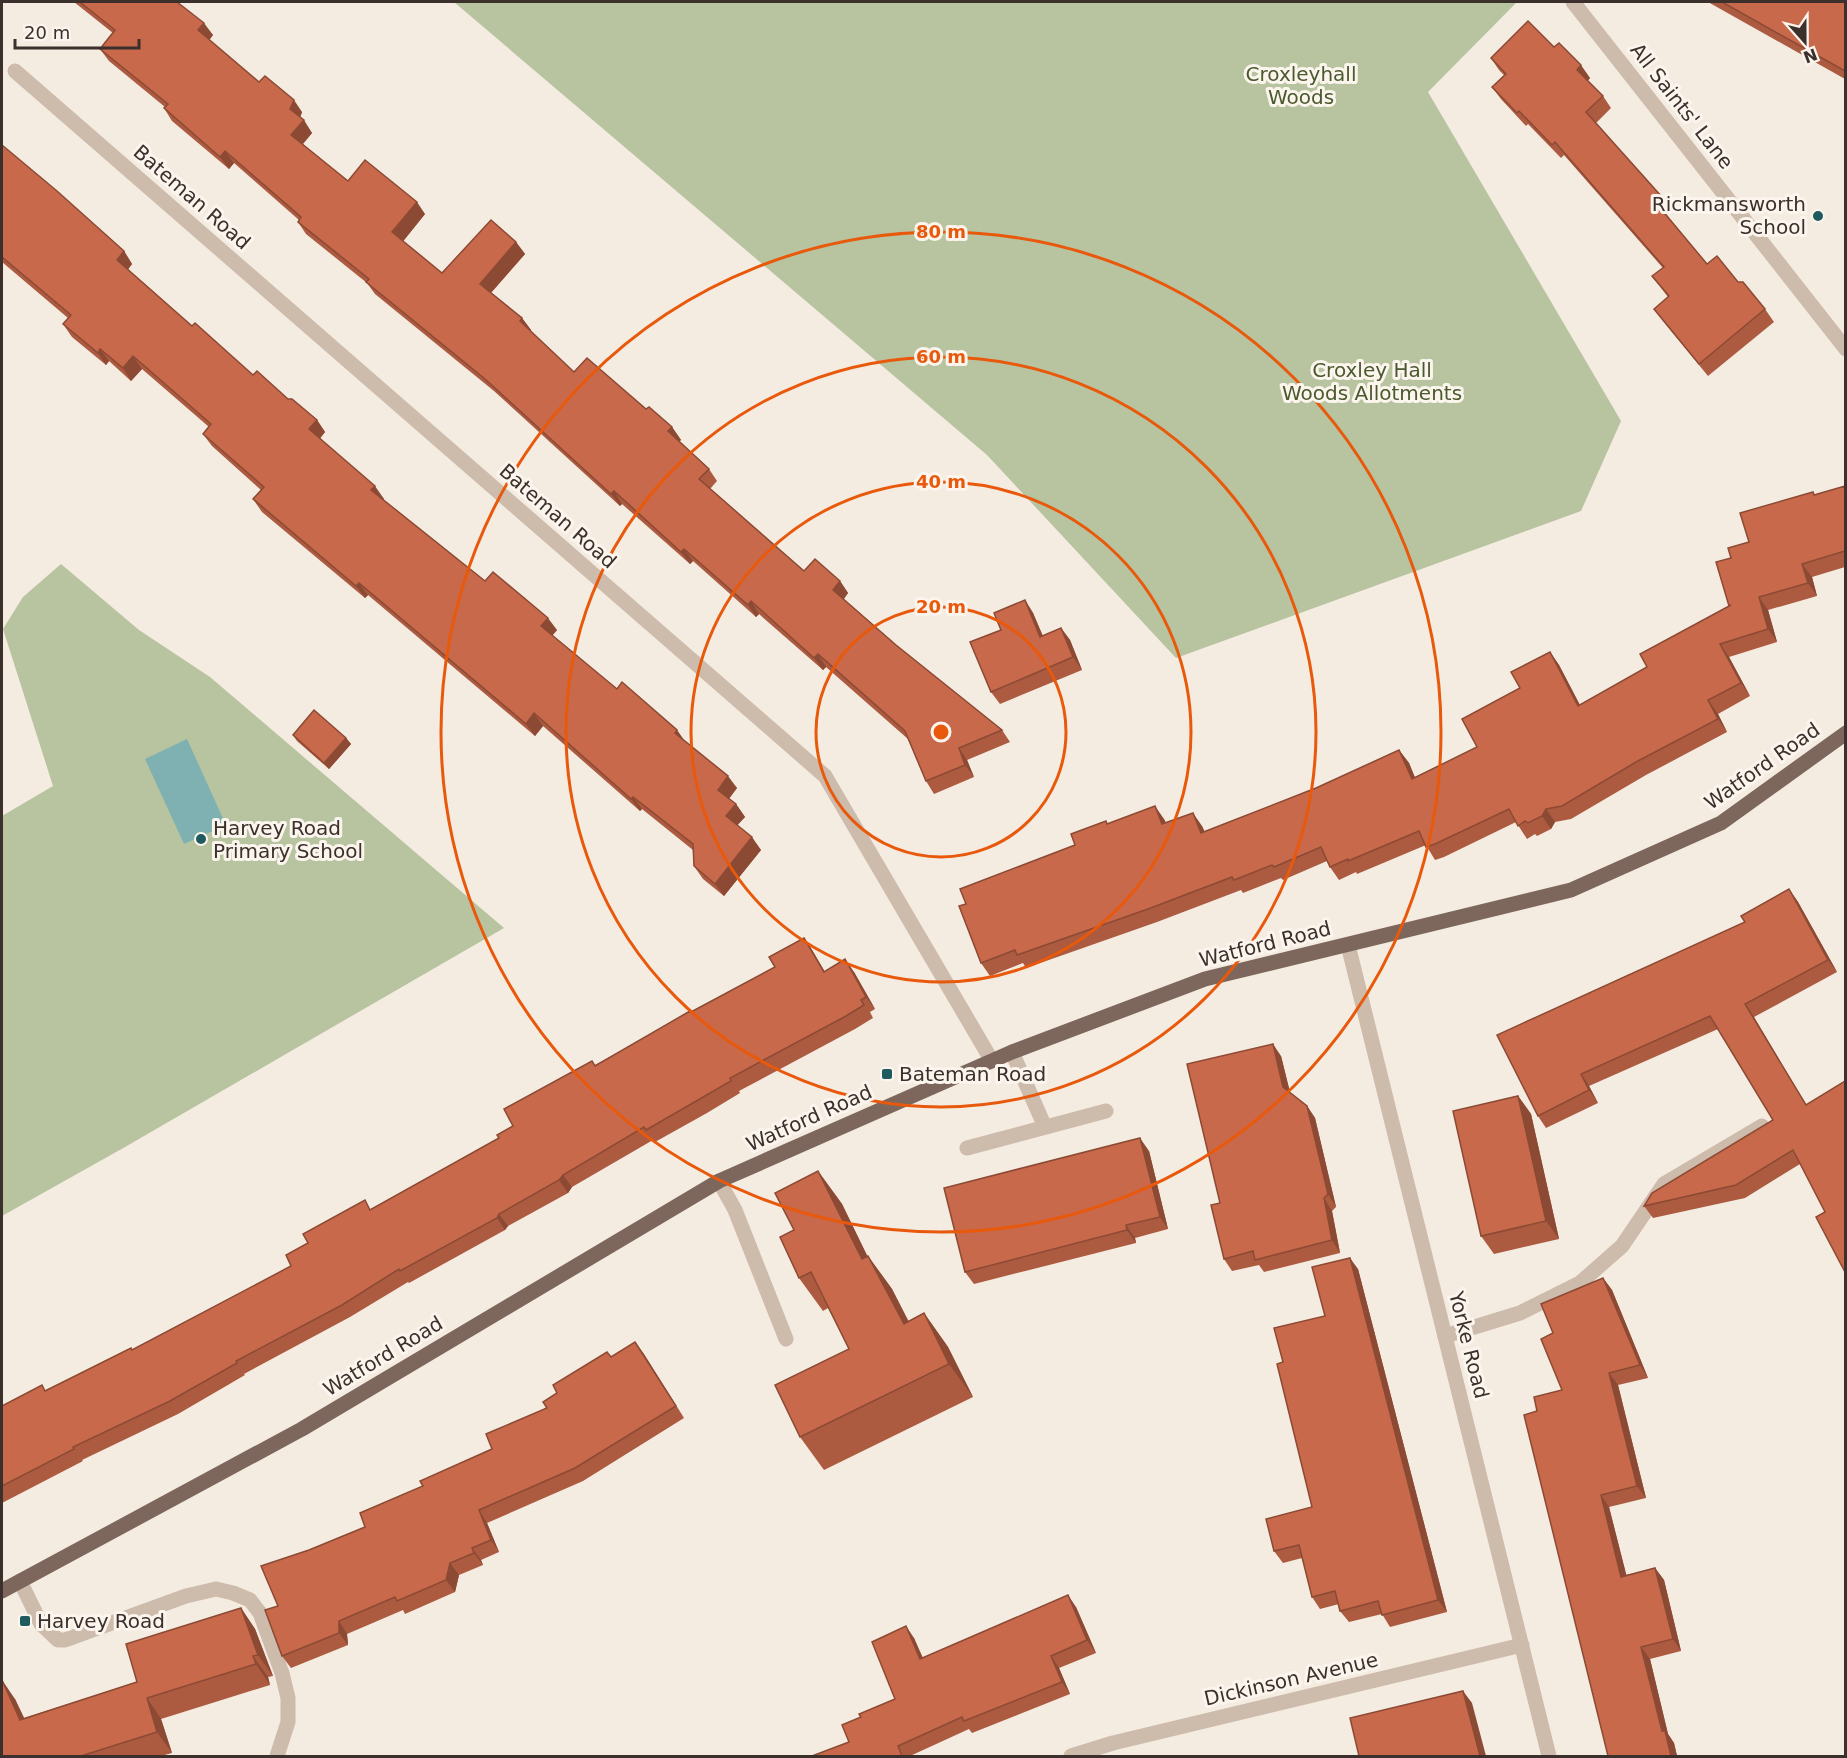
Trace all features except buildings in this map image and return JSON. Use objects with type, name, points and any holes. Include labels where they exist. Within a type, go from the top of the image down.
[{"type":"main road","name":"Watford Road","points":[[2,1591],[302,1429],[719,1181],[992,1060],[1204,979],[1571,890],[1721,823],[1845,733]]},
{"type":"street","name":"All Saints' Lane","points":[[1573,2],[1845,349]]},
{"type":"street","name":"Bateman Road","points":[[15,71],[825,776],[992,1060]]},
{"type":"street","name":"Yorke Road","points":[[1348,945],[1549,1756]]},
{"type":"street","points":[[1012,1052],[1045,1127]]},
{"type":"street","points":[[967,1148],[1106,1111]]},
{"type":"street","points":[[1445,1336],[1520,1313],[1580,1283],[1622,1246],[1664,1184],[1762,1126]]},
{"type":"street","points":[[719,1181],[735,1210],[786,1339]]},
{"type":"street","points":[[20,1581],[40,1624],[58,1640],[65,1640],[186,1596],[216,1589],[250,1600],[260,1612],[282,1673],[288,1698],[288,1722],[277,1756]]},
{"type":"street","name":"Dickinson Avenue","points":[[1071,1756],[1113,1743],[1522,1645]]},
{"type":"green space","points":[[454,2],[1517,2],[1428,92],[1621,421],[1581,511],[1176,658],[987,455]]},
{"type":"green space","name":"Harvey Road Primary School","points":[[61,564],[139,630],[210,677],[504,928],[2,1216],[2,816],[53,786],[3,629],[23,597]]},
{"type":"water","points":[[187,739],[226,825],[184,844],[145,759]]},
{"type":"place","name":"Rickmansworth School","points":[[1818,216]]},
{"type":"place","name":"Harvey Road Primary School","points":[[201,839]]},
{"type":"place","name":"Bateman Road","points":[[887,1074]]},
{"type":"place","name":"Harvey Road","points":[[25,1621]]},
{"type":"park label","name":"Croxleyhall Woods","points":[[1301,86]]},
{"type":"park label","name":"Croxley Hall Woods Allotments","points":[[1372,382]]}]
